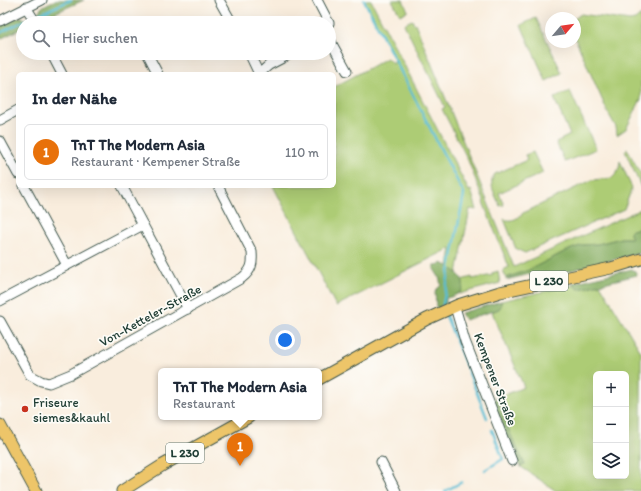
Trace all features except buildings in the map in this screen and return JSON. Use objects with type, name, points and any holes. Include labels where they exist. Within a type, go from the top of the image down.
[{"type":"main road","name":"L 230","points":[[322,376],[438,314],[457,306],[500,292],[586,274],[641,259]]},
{"type":"main road","name":"L 230","points":[[122,491],[163,465],[244,420]]},
{"type":"main road","points":[[0,425],[36,491]]},
{"type":"street","points":[[0,21],[42,0]]},
{"type":"street","points":[[219,0],[228,16]]},
{"type":"street","points":[[317,0],[325,16]]},
{"type":"street","points":[[26,7],[32,16]]},
{"type":"street","points":[[336,51],[347,71]]},
{"type":"street","points":[[55,60],[61,72]]},
{"type":"street","points":[[151,60],[157,72]]},
{"type":"street","points":[[252,60],[258,72]]},
{"type":"street","points":[[261,72],[269,65],[279,60]]},
{"type":"street","points":[[0,120],[16,111]]},
{"type":"street","points":[[0,141],[16,170]]},
{"type":"street","points":[[25,188],[67,265]]},
{"type":"street","points":[[123,188],[188,309]]},
{"type":"street","name":"Von-Ketteler-Straße","points":[[0,321],[30,374],[41,381],[49,383],[71,374],[242,278],[249,272],[253,264],[252,252],[219,188]]},
{"type":"street","points":[[0,302],[143,225]]},
{"type":"street","name":"Kempener Straße","points":[[457,306],[465,341],[512,461]]},
{"type":"street","points":[[380,462],[396,491]]},
{"type":"green space","points":[[56,0],[84,0],[48,16],[38,16],[40,9]]},
{"type":"green space","points":[[364,0],[371,0],[469,191],[471,190],[477,210],[470,209],[457,273],[448,266],[451,248],[336,306],[274,188],[336,188],[336,86],[387,58],[393,64],[395,60]]},
{"type":"green space","points":[[392,0],[403,0],[408,11],[400,15]]},
{"type":"green space","points":[[581,14],[630,21],[635,20],[641,15],[641,99],[626,129],[617,135],[616,127],[608,113],[579,48],[581,48]]},
{"type":"green space","points":[[16,18],[16,31],[0,39],[0,25]]},
{"type":"green space","points":[[536,18],[545,37],[545,48],[550,48],[562,73],[546,81],[521,25]]},
{"type":"green space","points":[[412,20],[414,24],[415,23],[514,267],[641,209],[641,228],[632,230],[629,233],[632,238],[621,238],[598,244],[583,245],[566,251],[529,270],[506,278],[503,270],[509,267],[467,158],[442,109],[445,107],[404,24]]},
{"type":"green space","points":[[570,91],[596,149],[565,162],[556,142],[570,135],[554,98]]},
{"type":"green space","points":[[627,149],[641,174],[641,187],[625,151]]},
{"type":"green space","points":[[533,152],[543,173],[499,193],[504,205],[500,206],[492,185],[495,174],[527,160],[525,155]]},
{"type":"green space","points":[[620,161],[632,188],[624,209],[525,253],[516,249],[504,219],[510,220],[519,217],[523,213],[592,180],[612,178],[619,168]]},
{"type":"green space","points":[[641,228],[641,253],[531,280],[530,274],[506,280],[506,278],[529,270],[566,251],[583,245],[598,244],[621,238],[631,238],[632,237],[629,233],[632,230]]},
{"type":"green space","points":[[442,263],[460,276],[463,288],[455,296],[446,298],[446,304],[441,305],[440,308],[436,307],[435,291],[441,285],[434,266]]},
{"type":"green space","points":[[632,269],[637,275],[579,289],[572,283]]},
{"type":"green space","points":[[498,271],[500,283],[459,294],[462,290],[461,280],[472,277],[472,279],[493,275],[492,273]]},
{"type":"green space","points":[[600,284],[641,352],[641,491],[556,491],[520,466],[525,465],[511,436],[497,398],[524,387],[492,312],[500,307],[501,301],[573,285],[579,289]]},
{"type":"green space","points":[[501,301],[501,306],[499,309],[465,320],[461,313]]},
{"type":"green space","points":[[497,398],[511,436],[525,465],[520,466],[515,460],[503,435],[490,401]]},
{"type":"waterway","points":[[35,16],[71,0]]},
{"type":"waterway","points":[[364,0],[464,194],[443,304],[444,309]]},
{"type":"waterway","points":[[0,33],[16,25]]},
{"type":"waterway","points":[[445,313],[487,418]]},
{"type":"waterway","points":[[485,470],[503,459],[492,430]]},
{"type":"waterway","points":[[445,491],[462,482]]},
{"type":"place","name":"Friseure siemes&kauhl","points":[[25,409]]},
{"type":"place","name":"TnT The Modern Asia","points":[[240,466]]}]
